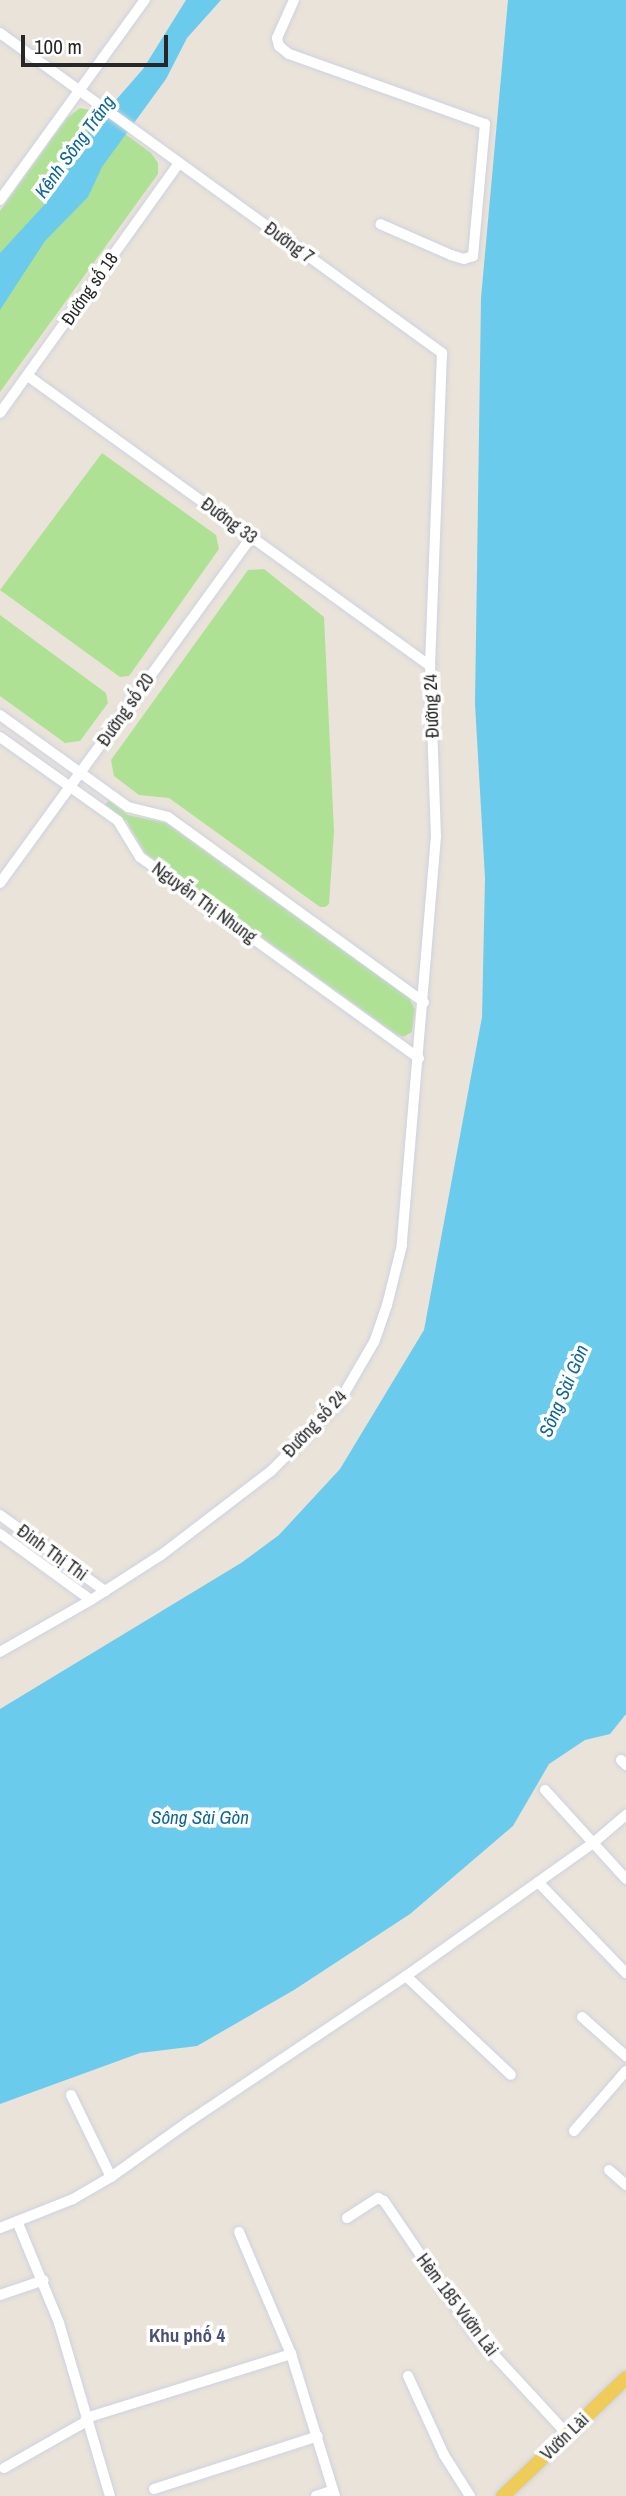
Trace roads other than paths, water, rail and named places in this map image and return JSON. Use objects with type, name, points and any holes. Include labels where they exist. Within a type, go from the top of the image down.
[{"type":"main road","name":"Vườn Lài","points":[[503,2496],[626,2378]]},
{"type":"street","points":[[0,201],[145,0]]},
{"type":"street","points":[[294,0],[276,38],[279,46],[289,54],[485,124],[473,256],[464,259],[380,224]]},
{"type":"street","name":"Đường 7","points":[[0,33],[442,353]]},
{"type":"street","name":"Đường số 18","points":[[0,413],[179,163]]},
{"type":"street","name":"Đường 24","points":[[419,1058],[436,835],[430,666],[442,353]]},
{"type":"street","name":"Đường 33","points":[[28,376],[430,666]]},
{"type":"street","name":"Đường số 20","points":[[0,883],[251,537]]},
{"type":"street","points":[[0,715],[128,807],[168,817],[424,1002]]},
{"type":"street","name":"Nguyễn Thị Nhung","points":[[0,737],[118,821],[140,857],[419,1058]]},
{"type":"street","name":"Đường số 24","points":[[0,1652],[91,1600],[161,1555],[242,1496],[304,1440],[338,1404],[355,1379],[387,1305],[402,1245],[419,1058]]},
{"type":"street","name":"Đinh Thị Thi","points":[[0,1516],[105,1591]]},
{"type":"street","name":"Đinh Thị Thi","points":[[0,1534],[91,1600]]},
{"type":"street","points":[[545,1790],[626,1879]]},
{"type":"street","points":[[0,2228],[73,2199],[111,2177],[406,1976],[592,1844],[626,1815]]},
{"type":"street","points":[[538,1882],[626,1973]]},
{"type":"street","points":[[406,1976],[511,2075]]},
{"type":"street","points":[[582,2017],[626,2056]]},
{"type":"street","points":[[574,2131],[626,2071]]},
{"type":"street","points":[[71,2095],[111,2177]]},
{"type":"street","points":[[609,2170],[626,2185]]},
{"type":"street","name":"Hẻm 185 Vườn Lài","points":[[347,2218],[377,2198],[382,2199],[472,2331],[568,2435]]},
{"type":"street","points":[[17,2221],[44,2280],[110,2496]]},
{"type":"street","points":[[239,2232],[291,2354],[318,2436],[334,2493],[316,2496]]},
{"type":"street","points":[[0,2295],[44,2280]]},
{"type":"street","points":[[4,2468],[87,2419],[291,2354]]},
{"type":"street","points":[[408,2376],[444,2455],[470,2496]]},
{"type":"street","points":[[153,2489],[318,2436]]},
{"type":"water","points":[[186,0],[221,0],[187,38],[166,79],[102,167],[88,197],[45,241],[0,310],[0,253],[45,204],[88,132],[143,69]]},
{"type":"water","name":"Sông Sài Gòn","points":[[508,0],[626,0],[626,1714],[610,1734],[585,1740],[549,1764],[513,1826],[410,1914],[294,1990],[197,2046],[140,2053],[0,2104],[0,1709],[241,1563],[279,1535],[340,1469],[424,1330],[482,1017],[485,878],[475,704],[481,298]]},
{"type":"district","name":"Khu phố 4","points":[[187,2336]]},
{"type":"water label","name":"Kênh Sông Trăng","points":[[75,147]]}]
